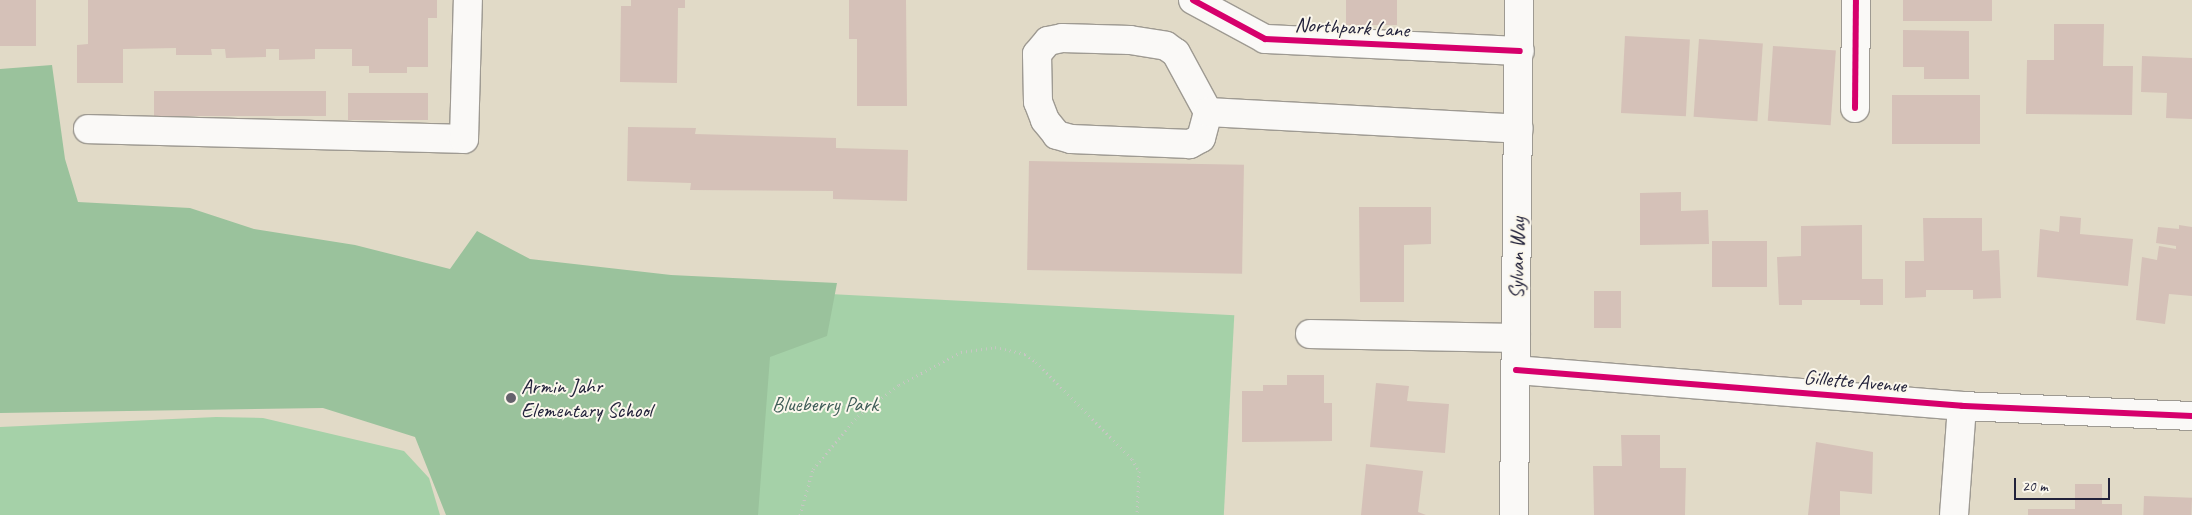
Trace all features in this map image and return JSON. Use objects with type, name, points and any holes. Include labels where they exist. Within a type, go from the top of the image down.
[{"type":"street","points":[[88,129],[464,139],[468,0]]},
{"type":"street","name":"Northpark Lane","points":[[1193,0],[1265,39],[1520,51]]},
{"type":"street","name":"Sylvan Way","points":[[1514,515],[1519,0]]},
{"type":"street","points":[[1855,108],[1856,0]]},
{"type":"street","points":[[1062,38],[1130,40],[1166,46],[1176,53],[1208,112],[1201,138],[1190,144],[1071,139],[1057,134],[1045,120],[1038,102],[1037,54],[1048,41],[1062,38]]},
{"type":"street","points":[[1208,112],[1519,128]]},
{"type":"street","points":[[1310,334],[1516,338]]},
{"type":"street","name":"Gillette Avenue","points":[[1516,370],[1962,406],[2192,416]]},
{"type":"street","points":[[1954,515],[1962,406]]},
{"type":"path","points":[[800,515],[813,469],[858,416],[899,385],[961,352],[995,347],[1025,354],[1036,362],[1132,459],[1139,471],[1137,515]]},
{"type":"green space","points":[[52,65],[65,159],[78,202],[190,208],[254,229],[355,245],[450,269],[477,231],[530,259],[671,275],[837,283],[827,336],[770,357],[758,515],[446,515],[415,437],[323,408],[0,413],[0,69]]},
{"type":"green space","name":"Blueberry Park","points":[[716,288],[1234,315],[1224,515],[704,515]]},
{"type":"green space","points":[[216,417],[263,418],[404,451],[429,478],[440,515],[0,515],[0,427]]},
{"type":"building","points":[[0,0],[36,0],[36,46],[0,46]]},
{"type":"building","points":[[88,0],[437,0],[437,18],[428,18],[428,67],[407,67],[407,73],[369,73],[369,66],[352,66],[352,49],[315,49],[315,59],[279,60],[279,49],[266,49],[266,57],[226,58],[225,49],[211,49],[212,55],[176,55],[176,48],[123,49],[123,83],[77,83],[77,45],[88,44]]},
{"type":"building","points":[[631,0],[685,0],[685,8],[678,8],[677,83],[620,82],[621,6],[631,6]]},
{"type":"building","points":[[849,0],[906,0],[907,106],[857,106],[857,39],[849,39]]},
{"type":"building","points":[[1346,0],[1397,0],[1397,25],[1346,25]]},
{"type":"building","points":[[1903,0],[1992,0],[1992,21],[1903,21]]},
{"type":"building","points":[[2054,24],[2104,24],[2103,66],[2133,66],[2132,115],[2026,114],[2027,60],[2054,60]]},
{"type":"building","points":[[1903,30],[1969,31],[1969,79],[1924,79],[1924,67],[1903,67]]},
{"type":"building","points":[[1625,36],[1690,39],[1686,116],[1621,113]]},
{"type":"building","points":[[1699,39],[1763,43],[1757,121],[1694,117]]},
{"type":"building","points":[[1773,46],[1836,50],[1831,125],[1768,121]]},
{"type":"building","points":[[2142,56],[2192,58],[2192,119],[2166,118],[2167,93],[2141,92]]},
{"type":"building","points":[[154,91],[326,91],[326,116],[154,116]]},
{"type":"building","points":[[348,93],[428,93],[428,120],[348,120]]},
{"type":"building","points":[[1892,95],[1980,95],[1980,144],[1892,144]]},
{"type":"building","points":[[628,127],[696,128],[695,134],[836,138],[836,148],[908,150],[907,201],[833,199],[833,191],[690,190],[691,183],[627,181]]},
{"type":"building","points":[[1029,161],[1244,165],[1242,274],[1027,270]]},
{"type":"building","points":[[1681,192],[1681,211],[1708,210],[1709,244],[1640,245],[1640,193]]},
{"type":"building","points":[[1359,207],[1431,207],[1431,244],[1404,245],[1404,302],[1360,302]]},
{"type":"building","points":[[2060,216],[2081,218],[2080,234],[2133,239],[2128,286],[2037,277],[2040,229],[2059,232]]},
{"type":"building","points":[[1923,218],[1982,218],[1982,251],[1999,250],[2001,298],[1973,299],[1973,290],[1926,290],[1926,297],[1905,298],[1905,261],[1924,261]]},
{"type":"building","points":[[1862,225],[1862,279],[1883,279],[1883,305],[1860,305],[1860,300],[1802,300],[1802,305],[1779,305],[1777,257],[1801,256],[1801,226]]},
{"type":"building","points":[[2179,225],[2192,227],[2192,296],[2169,294],[2165,324],[2136,320],[2142,257],[2157,260],[2159,246],[2176,249],[2176,246],[2156,243],[2158,227],[2179,229]]},
{"type":"building","points":[[1712,241],[1767,241],[1767,287],[1712,287]]},
{"type":"building","points":[[1594,291],[1621,291],[1621,328],[1594,328]]},
{"type":"building","points":[[1287,375],[1324,375],[1324,403],[1332,403],[1332,441],[1242,442],[1242,391],[1263,391],[1263,385],[1287,385]]},
{"type":"building","points":[[1376,383],[1409,386],[1407,401],[1449,404],[1445,453],[1370,447]]},
{"type":"building","points":[[1621,435],[1660,435],[1660,468],[1686,468],[1685,515],[1594,515],[1593,466],[1622,466]]},
{"type":"building","points":[[1816,442],[1873,452],[1872,494],[1840,491],[1840,515],[1808,515]]},
{"type":"building","points":[[1366,464],[1423,471],[1418,512],[1426,515],[1361,515]]},
{"type":"building","points":[[2075,484],[2102,484],[2102,504],[2122,504],[2122,515],[2028,515],[2028,509],[2075,509]]},
{"type":"building","points":[[2144,496],[2192,498],[2191,515],[2143,515]]},
{"type":"cycle path","points":[[1193,0],[1265,39],[1520,51]]},
{"type":"cycle path","points":[[1855,108],[1856,0]]},
{"type":"cycle path","points":[[1516,370],[1962,406],[2192,416]]},
{"type":"place","name":"Armin Jahr Elementary School","points":[[511,398]]}]
